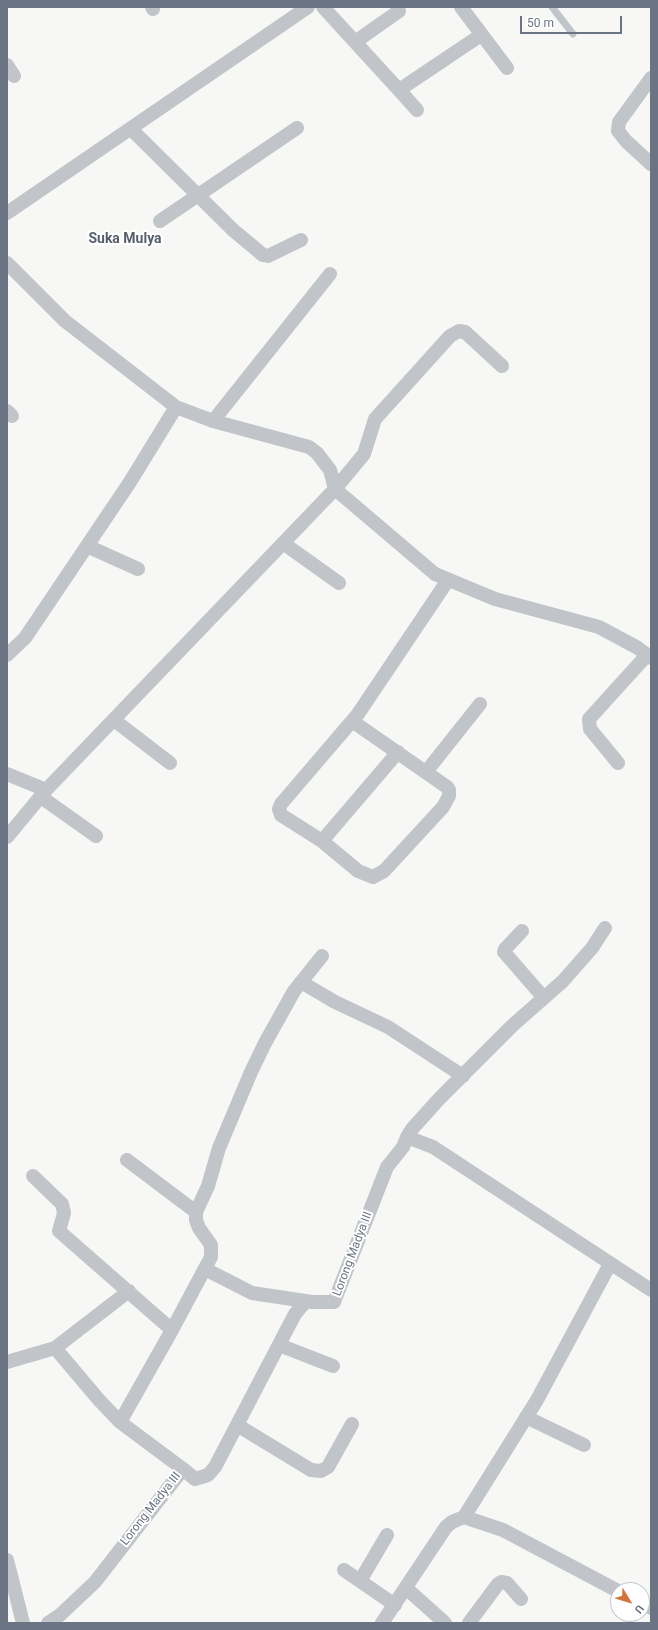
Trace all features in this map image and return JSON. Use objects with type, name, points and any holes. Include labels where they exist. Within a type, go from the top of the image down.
[{"type":"street","points":[[8,210],[131,129],[308,7]]},
{"type":"street","points":[[323,7],[417,110]]},
{"type":"street","points":[[460,7],[479,36],[507,68]]},
{"type":"street","points":[[355,42],[399,11]]},
{"type":"street","points":[[399,90],[479,36]]},
{"type":"street","points":[[651,78],[619,122],[618,131],[626,141],[651,164]]},
{"type":"street","points":[[160,221],[298,128]]},
{"type":"street","points":[[131,129],[233,230],[263,255],[268,256],[301,240]]},
{"type":"street","points":[[7,264],[65,321],[176,407],[213,421],[309,447],[330,470],[335,489],[435,574],[495,600],[599,627],[638,648],[649,657],[589,719],[590,729],[618,763]]},
{"type":"street","points":[[213,421],[330,274]]},
{"type":"street","points":[[7,837],[44,794],[335,489],[364,454],[375,419],[450,336],[459,331],[465,332],[502,366]]},
{"type":"street","points":[[7,655],[25,638],[130,482],[176,407]]},
{"type":"street","points":[[282,543],[339,583]]},
{"type":"street","points":[[87,546],[138,569]]},
{"type":"street","points":[[352,721],[447,787],[449,796],[443,808],[384,871],[373,877],[358,871],[322,841],[281,815],[279,809],[281,804],[352,721],[448,580]]},
{"type":"street","points":[[426,772],[480,704]]},
{"type":"street","points":[[114,720],[170,763]]},
{"type":"street","points":[[322,841],[398,752]]},
{"type":"street","points":[[7,774],[44,794],[96,836]]},
{"type":"street","points":[[605,928],[592,948],[563,981],[514,1025],[412,1129],[407,1137],[433,1147],[651,1290]]},
{"type":"street","points":[[522,931],[504,952],[544,998]]},
{"type":"street","points":[[120,1422],[211,1257],[211,1245],[199,1228],[196,1220],[196,1212],[208,1186],[219,1148],[251,1072],[265,1043],[294,991],[322,956]]},
{"type":"street","points":[[301,982],[335,1002],[388,1027],[463,1076]]},
{"type":"street","name":"Lorong Madya III","points":[[48,1623],[60,1615],[95,1582],[183,1469],[195,1479],[208,1475],[215,1467],[295,1314],[306,1301],[334,1302],[387,1167],[402,1147],[407,1137]]},
{"type":"street","points":[[127,1160],[196,1212]]},
{"type":"street","points":[[33,1176],[62,1204],[64,1213],[58,1229],[59,1231],[172,1330]]},
{"type":"street","points":[[387,1621],[395,1604],[446,1527],[452,1522],[464,1517],[526,1417],[610,1264]]},
{"type":"street","points":[[204,1269],[252,1293],[306,1301]]},
{"type":"street","points":[[7,1362],[55,1348],[128,1291]]},
{"type":"street","points":[[279,1345],[333,1366]]},
{"type":"street","points":[[55,1348],[99,1400],[120,1422],[183,1469]]},
{"type":"street","points":[[526,1417],[584,1445]]},
{"type":"street","points":[[237,1425],[311,1470],[321,1471],[328,1467],[352,1424]]},
{"type":"street","points":[[464,1517],[503,1530],[610,1587]]},
{"type":"street","points":[[360,1581],[388,1535]]},
{"type":"street","points":[[7,1560],[23,1623]]},
{"type":"street","points":[[344,1570],[395,1604]]},
{"type":"street","points":[[469,1623],[498,1584],[502,1582],[507,1583],[521,1599]]},
{"type":"street","points":[[406,1588],[445,1623]]},
{"type":"lane","points":[[552,7],[572,34]]},
{"type":"district","name":"Suka Mulya","points":[[125,239]]}]
